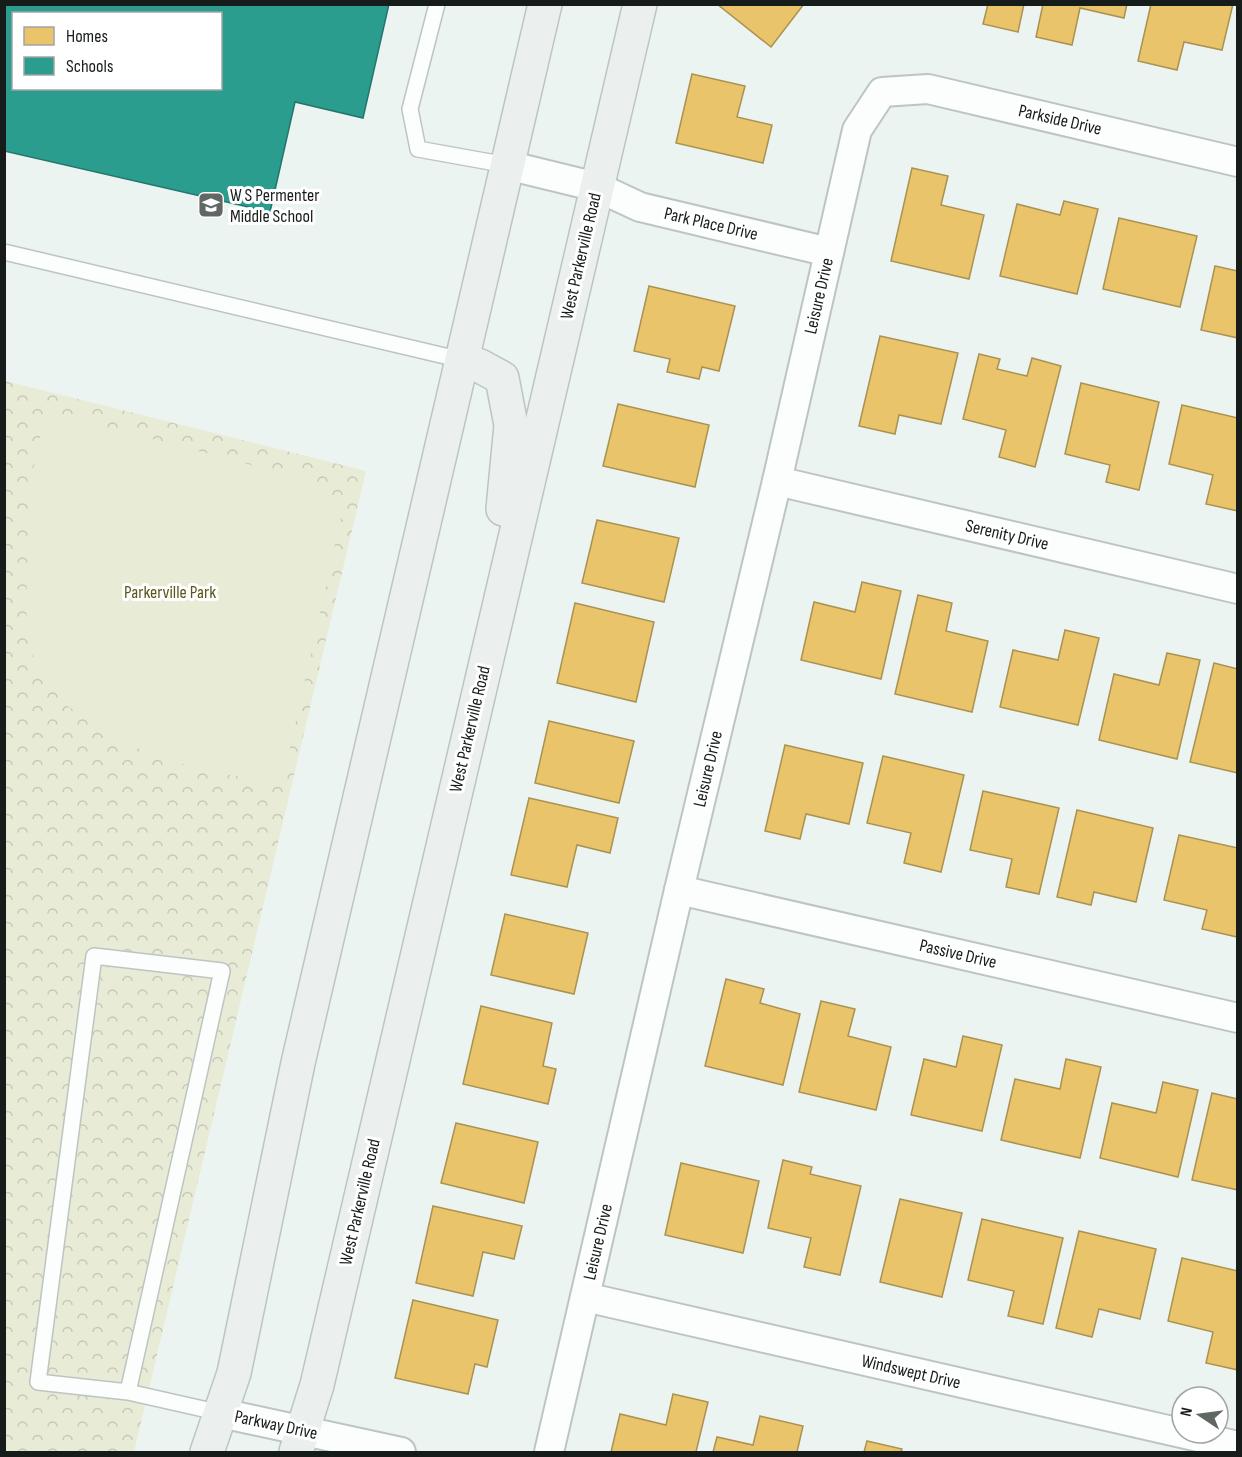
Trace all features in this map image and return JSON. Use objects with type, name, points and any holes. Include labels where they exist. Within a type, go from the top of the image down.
[{"type":"main road","points":[[207,1452],[234,1373],[298,1063],[544,4]]},
{"type":"main road","name":"West Parkerville Road","points":[[300,1442],[317,1385],[640,4]]},
{"type":"main road","points":[[462,360],[480,366],[502,378],[511,425],[506,490],[492,576],[485,665]]},
{"type":"street","name":"Parkside Drive","points":[[882,92],[928,89],[1238,162]]},
{"type":"street","name":"Leisure Drive","points":[[549,1452],[857,130],[882,92]]},
{"type":"street","name":"Park Place Drive","points":[[507,165],[597,187],[640,207],[829,252]]},
{"type":"street","name":"Serenity Drive","points":[[777,481],[1238,589]]},
{"type":"street","name":"Passive Drive","points":[[679,890],[1238,1018]]},
{"type":"street","name":"Windswept Drive","points":[[585,1297],[1238,1446]]},
{"type":"street","name":"Parkway Drive","points":[[221,1413],[300,1442],[400,1452]]},
{"type":"lane","points":[[437,4],[410,109],[418,149],[507,165]]},
{"type":"lane","points":[[4,252],[462,360]]},
{"type":"lane","points":[[128,1392],[222,971],[94,956],[38,1382],[128,1392],[221,1413]]},
{"type":"green space","name":"Parkerville Park","points":[[5,381],[366,471],[134,1452],[5,1452]]},
{"type":"green space","points":[[46,411],[316,482],[341,518],[282,783],[202,771],[137,748],[64,704],[34,661],[26,612],[30,483]]},
{"type":"building: Homes","points":[[717,4],[804,4],[771,47]]},
{"type":"building: Homes","points":[[988,4],[1024,4],[1018,32],[983,24]]},
{"type":"building: Homes","points":[[1043,4],[1127,4],[1124,18],[1080,8],[1072,45],[1036,37]]},
{"type":"building: Homes","points":[[1151,4],[1233,4],[1222,50],[1184,42],[1177,70],[1138,61]]},
{"type":"building: Homes","points":[[692,74],[745,86],[737,117],[772,125],[763,163],[676,143]]},
{"type":"building: Homes","points":[[912,168],[948,176],[941,205],[984,215],[969,279],[891,261]]},
{"type":"building: Homes","points":[[1064,201],[1098,209],[1077,294],[1000,276],[1017,204],[1060,215]]},
{"type":"building: Homes","points":[[1119,218],[1197,236],[1180,307],[1103,289]]},
{"type":"building: Homes","points":[[1215,266],[1238,271],[1238,338],[1201,330]]},
{"type":"building: Homes","points":[[649,286],[735,306],[719,371],[702,367],[699,379],[667,372],[670,359],[634,351]]},
{"type":"building: Homes","points":[[880,336],[958,353],[941,424],[899,415],[895,434],[859,426]]},
{"type":"building: Homes","points":[[979,354],[1000,359],[997,369],[1027,376],[1032,358],[1061,366],[1035,467],[999,457],[1006,430],[963,419]]},
{"type":"building: Homes","points":[[1081,383],[1159,402],[1139,490],[1106,482],[1110,465],[1065,454]]},
{"type":"building: Homes","points":[[618,404],[709,425],[695,487],[603,466]]},
{"type":"building: Homes","points":[[1182,405],[1238,418],[1238,511],[1206,504],[1213,475],[1169,464]]},
{"type":"building: Homes","points":[[597,520],[679,538],[664,602],[582,583]]},
{"type":"building: Homes","points":[[862,582],[901,591],[881,679],[801,660],[814,602],[855,612]]},
{"type":"building: Homes","points":[[918,595],[952,603],[946,631],[988,641],[972,712],[895,694]]},
{"type":"building: Homes","points":[[575,603],[654,622],[636,702],[557,683]]},
{"type":"building: Homes","points":[[1065,630],[1099,638],[1078,725],[1000,707],[1013,650],[1058,660]]},
{"type":"building: Homes","points":[[1167,653],[1200,660],[1177,759],[1099,740],[1114,674],[1159,685]]},
{"type":"building: Homes","points":[[1214,663],[1238,669],[1238,773],[1190,762]]},
{"type":"building: Homes","points":[[549,721],[634,741],[619,803],[535,783]]},
{"type":"building: Homes","points":[[785,745],[863,763],[849,824],[806,814],[800,839],[765,831]]},
{"type":"building: Homes","points":[[883,756],[964,775],[941,872],[904,863],[911,833],[867,823]]},
{"type":"building: Homes","points":[[983,791],[1059,808],[1039,894],[1006,887],[1012,859],[970,850]]},
{"type":"building: Homes","points":[[529,798],[618,818],[610,853],[577,845],[567,887],[511,875]]},
{"type":"building: Homes","points":[[1077,810],[1153,828],[1136,902],[1094,892],[1091,905],[1057,897]]},
{"type":"building: Homes","points":[[1179,835],[1238,848],[1237,937],[1202,929],[1207,910],[1164,900]]},
{"type":"building: Homes","points":[[505,914],[588,933],[574,994],[491,975]]},
{"type":"building: Homes","points":[[726,979],[764,989],[760,1003],[800,1014],[783,1085],[705,1066]]},
{"type":"building: Homes","points":[[821,1001],[855,1009],[848,1036],[891,1047],[876,1110],[799,1092]]},
{"type":"building: Homes","points":[[481,1006],[552,1023],[543,1066],[556,1069],[548,1104],[463,1084]]},
{"type":"building: Homes","points":[[963,1036],[1002,1045],[982,1131],[911,1115],[924,1059],[956,1067]]},
{"type":"building: Homes","points":[[1066,1059],[1101,1067],[1080,1158],[1001,1140],[1015,1079],[1060,1089]]},
{"type":"building: Homes","points":[[1163,1082],[1198,1090],[1178,1177],[1100,1158],[1112,1103],[1156,1113]]},
{"type":"building: Homes","points":[[1212,1093],[1238,1099],[1238,1190],[1192,1180]]},
{"type":"building: Homes","points":[[456,1123],[538,1142],[524,1203],[441,1183]]},
{"type":"building: Homes","points":[[783,1160],[812,1167],[810,1174],[861,1186],[840,1275],[804,1267],[811,1238],[768,1228]]},
{"type":"building: Homes","points":[[681,1163],[759,1181],[743,1253],[665,1235]]},
{"type":"building: Homes","points":[[900,1199],[962,1213],[942,1297],[880,1282]]},
{"type":"building: Homes","points":[[433,1206],[522,1226],[514,1259],[483,1252],[473,1296],[416,1283]]},
{"type":"building: Homes","points":[[982,1219],[1063,1238],[1043,1324],[1008,1316],[1014,1291],[968,1280]]},
{"type":"building: Homes","points":[[1079,1231],[1156,1249],[1140,1319],[1099,1309],[1092,1337],[1056,1328]]},
{"type":"building: Homes","points":[[1182,1258],[1238,1271],[1238,1370],[1206,1363],[1213,1332],[1168,1321]]},
{"type":"building: Homes","points":[[413,1300],[498,1320],[487,1367],[475,1364],[468,1394],[395,1378]]},
{"type":"building: Homes","points":[[673,1394],[708,1402],[696,1452],[611,1452],[620,1414],[666,1425]]},
{"type":"building: Homes","points":[[760,1416],[803,1426],[797,1452],[713,1452],[717,1437],[753,1445]]},
{"type":"building: Homes","points":[[867,1441],[902,1449],[901,1452],[864,1452]]},
{"type":"building: Schools","points":[[4,4],[389,4],[363,118],[295,102],[270,212],[4,151]]},
{"type":"place","name":"W S Permenter Middle School","points":[[211,205]]}]
